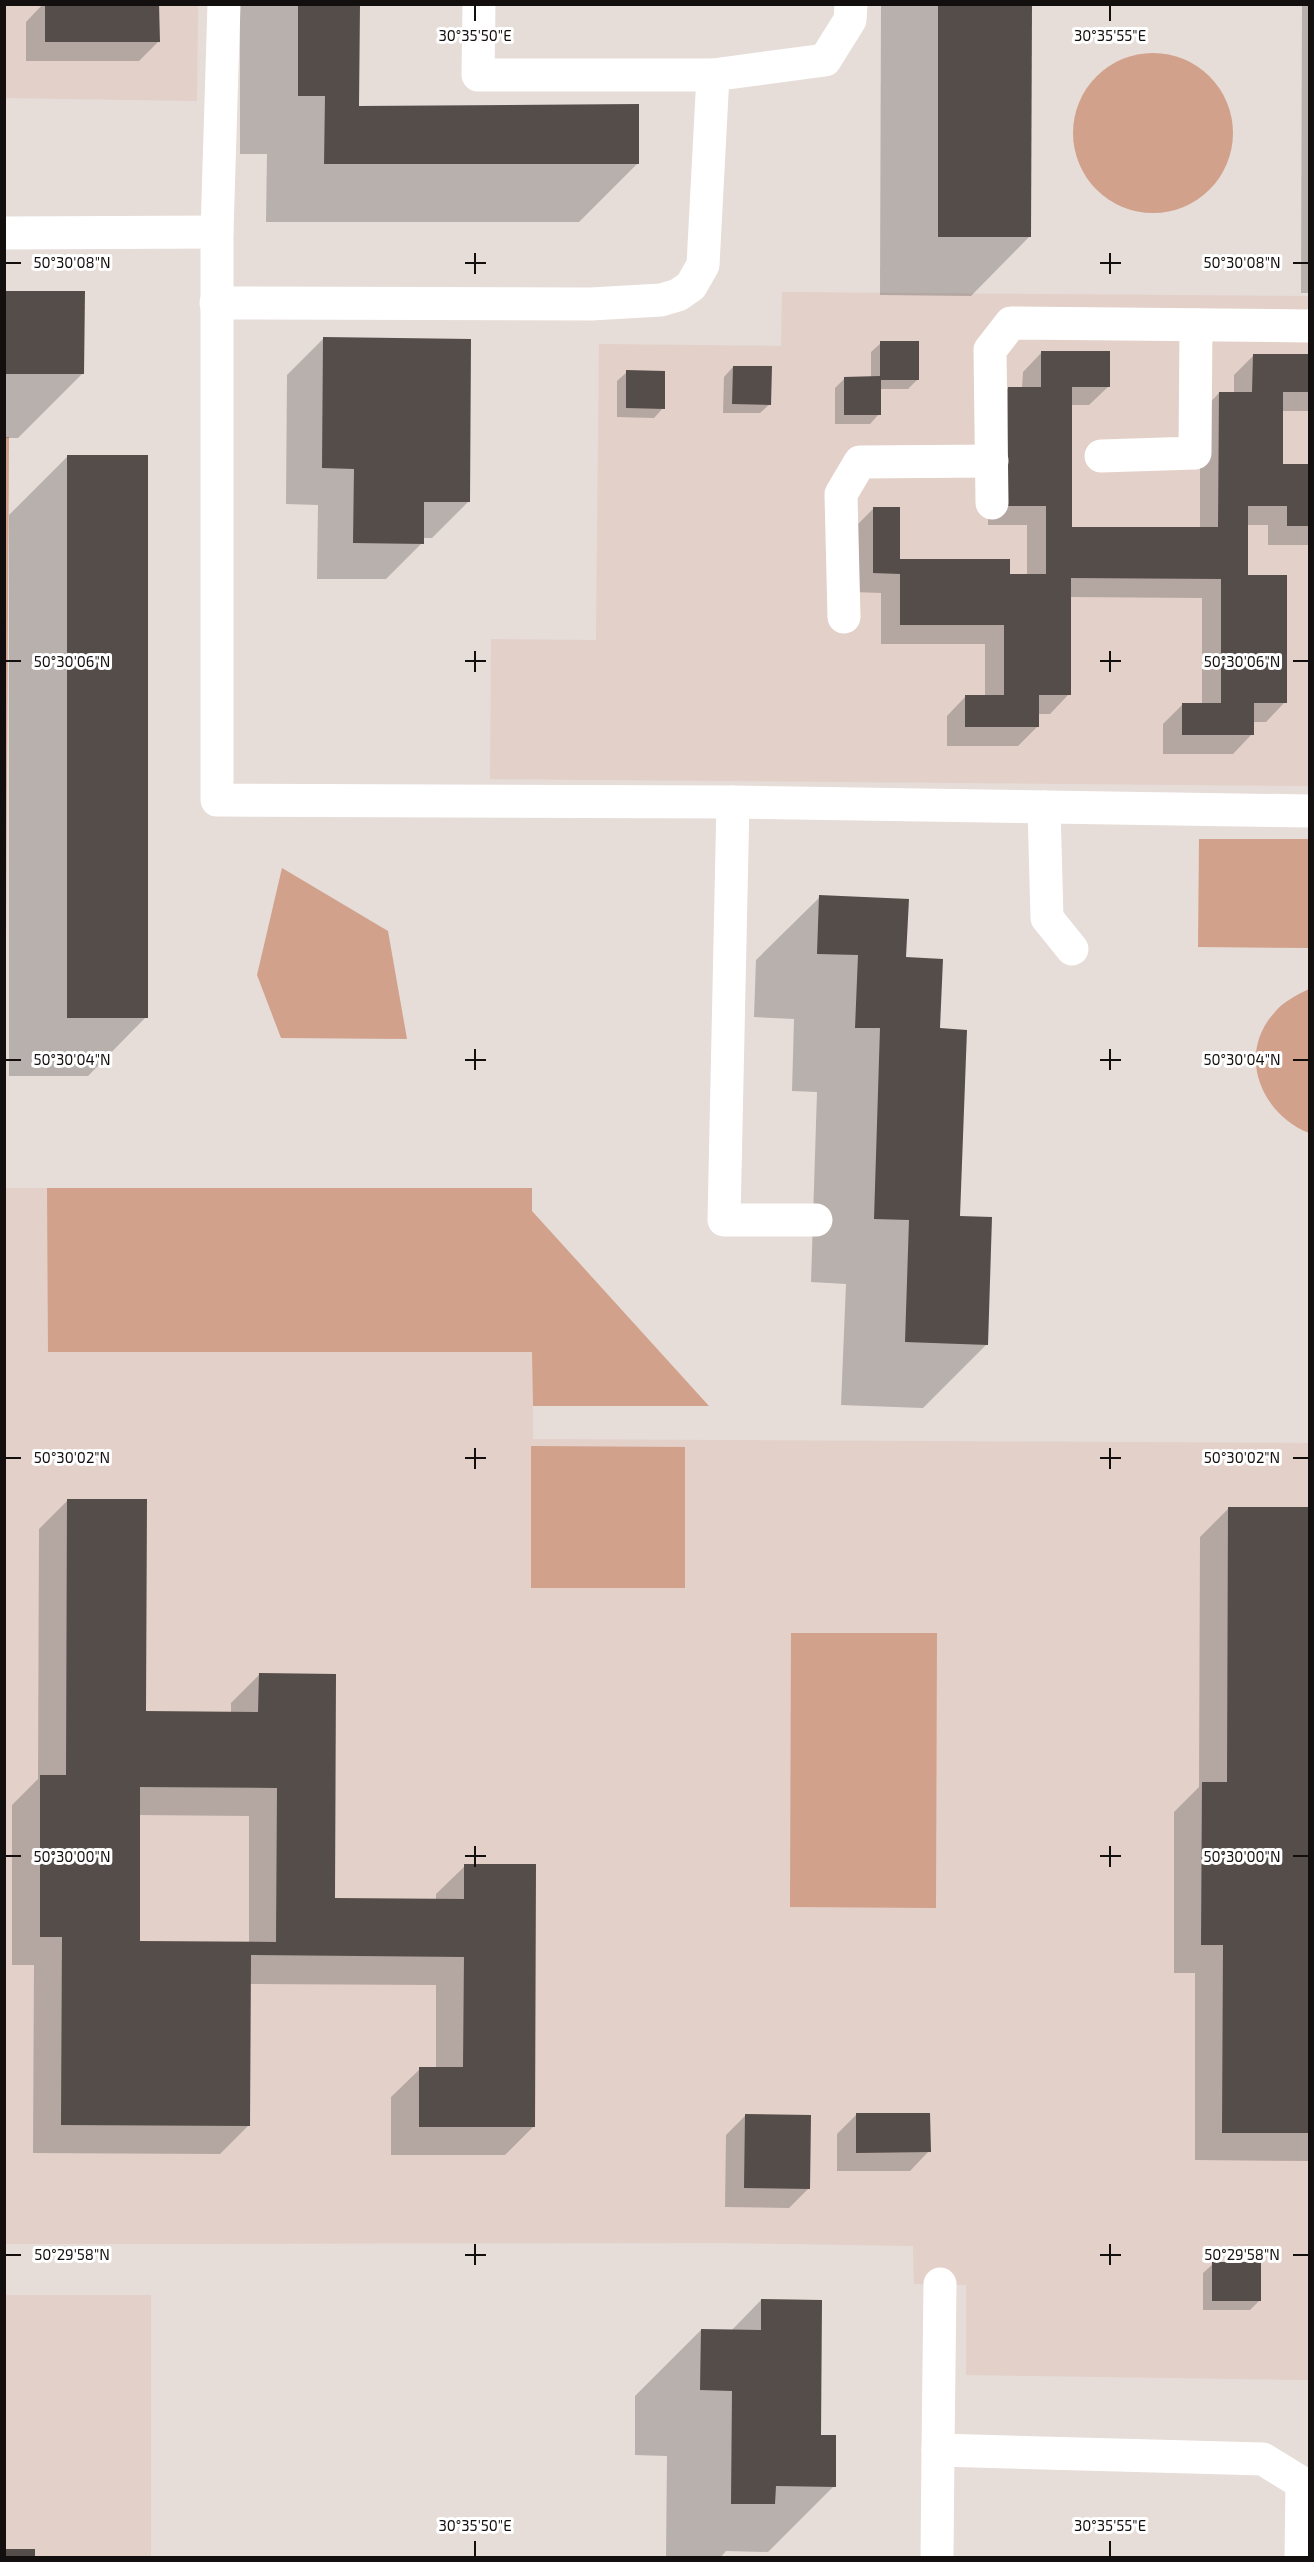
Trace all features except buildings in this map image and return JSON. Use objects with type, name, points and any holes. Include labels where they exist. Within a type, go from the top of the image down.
[{"type":"lane","points":[[224,4],[216,303],[217,800],[733,802],[1310,811]]},
{"type":"lane","points":[[479,4],[478,75],[713,75],[825,60],[850,20],[851,4]]},
{"type":"lane","points":[[216,303],[591,304],[661,300],[678,295],[695,281],[703,266],[713,75]]},
{"type":"lane","points":[[4,233],[217,232]]},
{"type":"lane","points":[[992,503],[990,350],[1011,323],[1310,326]]},
{"type":"lane","points":[[1101,456],[1195,453],[1196,325]]},
{"type":"lane","points":[[844,617],[841,494],[860,462],[992,461]]},
{"type":"lane","points":[[733,802],[724,1220],[816,1220]]},
{"type":"lane","points":[[1044,807],[1047,918],[1072,949]]},
{"type":"lane","points":[[937,2558],[940,2284]]},
{"type":"lane","points":[[938,2450],[1263,2459],[1302,2483],[1301,2558]]},
{"type":"shaded area","points":[[5,5],[198,5],[197,101],[5,98]]},
{"type":"shaded area","points":[[1153,53],[1184,59],[1210,76],[1227,102],[1233,133],[1227,164],[1210,190],[1184,207],[1153,213],[1122,207],[1096,190],[1079,164],[1073,133],[1079,102],[1096,76],[1122,59]]},
{"type":"shaded area","points":[[782,292],[1309,296],[1309,786],[490,779],[491,639],[596,640],[599,344],[781,346]]},
{"type":"shaded area","points":[[4,437],[9,437],[5,1110],[4,1110]]},
{"type":"shaded area","points":[[1199,839],[1309,839],[1309,948],[1198,947]]},
{"type":"shaded area","points":[[282,868],[388,931],[407,1039],[281,1038],[257,975]]},
{"type":"shaded area","points":[[1309,989],[1309,1133],[1292,1124],[1278,1112],[1259,1081],[1256,1064],[1257,1046],[1263,1028],[1282,1005]]},
{"type":"shaded area","points":[[4,1188],[532,1188],[533,1439],[1309,1443],[1309,2380],[966,2375],[966,2285],[914,2284],[913,2246],[723,2243],[5,2244]]},
{"type":"shaded area","points":[[47,1188],[532,1188],[532,1211],[709,1406],[533,1406],[532,1352],[48,1352]]},
{"type":"shaded area","points":[[531,1446],[685,1447],[685,1588],[531,1588]]},
{"type":"shaded area","points":[[791,1633],[937,1633],[936,1908],[790,1907]]},
{"type":"shaded area","points":[[4,2295],[151,2295],[151,2557],[5,2557]]}]
